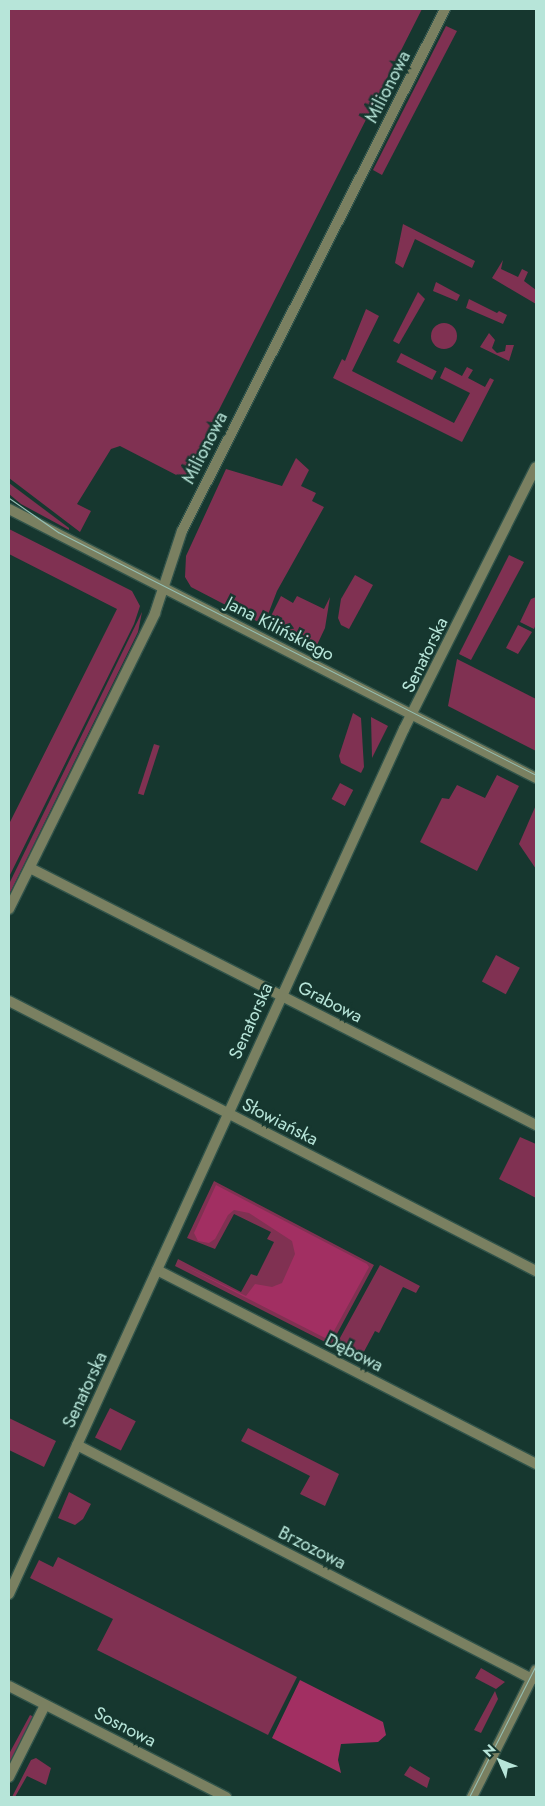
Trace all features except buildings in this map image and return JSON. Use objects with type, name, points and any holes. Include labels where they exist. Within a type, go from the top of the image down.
[{"type":"street","name":"Milionowa","points":[[9,909],[164,589],[182,531],[445,9]]},
{"type":"street","name":"Senatorska","points":[[9,1594],[280,995],[412,715],[536,467]]},
{"type":"street","name":"Jana Kilińskiego","points":[[9,509],[536,778]]},
{"type":"street","name":"Grabowa","points":[[30,868],[536,1125]]},
{"type":"street","name":"Słowiańska","points":[[9,1001],[536,1271]]},
{"type":"street","name":"Dębowa","points":[[157,1270],[536,1464]]},
{"type":"street","name":"Brzozowa","points":[[77,1445],[534,1675]]},
{"type":"street","points":[[472,1797],[534,1675]]},
{"type":"street","name":"Sosnowa","points":[[9,1686],[226,1797]]},
{"type":"street","points":[[9,1777],[45,1705]]},
{"type":"shaded area","points":[[9,9],[422,9],[184,479],[120,446],[111,449],[77,504],[91,511],[80,532],[9,478]]},
{"type":"shaded area","points":[[446,26],[457,31],[382,175],[373,170]]},
{"type":"shaded area","points":[[403,224],[475,261],[472,268],[415,239],[403,268],[395,263]]},
{"type":"shaded area","points":[[503,260],[501,269],[518,277],[522,269],[528,272],[524,281],[536,290],[536,304],[492,278]]},
{"type":"shaded area","points":[[436,282],[460,295],[457,301],[433,291]]},
{"type":"shaded area","points":[[418,292],[425,299],[399,344],[393,341]]},
{"type":"shaded area","points":[[469,299],[497,313],[499,311],[507,315],[503,324],[466,308]]},
{"type":"shaded area","points":[[366,309],[379,316],[352,371],[454,423],[470,393],[440,378],[445,367],[462,376],[467,367],[473,370],[468,378],[485,387],[490,378],[494,380],[462,442],[333,378],[342,359],[345,361]]},
{"type":"shaded area","points":[[444,323],[453,327],[457,336],[453,345],[444,349],[435,345],[431,336],[435,327]]},
{"type":"shaded area","points":[[489,333],[495,340],[492,348],[497,353],[505,351],[506,345],[514,345],[509,361],[480,347]]},
{"type":"shaded area","points":[[401,353],[437,371],[432,380],[396,362]]},
{"type":"shaded area","points":[[296,458],[309,470],[301,486],[316,493],[312,501],[324,507],[277,591],[264,625],[191,587],[185,577],[186,556],[226,469],[282,486]]},
{"type":"shaded area","points":[[9,483],[69,528],[69,530],[21,504],[9,494]]},
{"type":"shaded area","points":[[9,529],[132,591],[140,606],[134,624],[9,877],[9,824],[117,609],[9,554]]},
{"type":"shaded area","points":[[509,555],[524,562],[471,660],[459,654]]},
{"type":"shaded area","points":[[355,575],[373,585],[349,629],[341,625],[338,618],[341,599]]},
{"type":"shaded area","points":[[281,596],[293,603],[297,596],[324,609],[330,597],[325,628],[316,647],[269,620]]},
{"type":"shaded area","points":[[536,597],[536,624],[534,629],[520,622],[531,599]]},
{"type":"shaded area","points":[[142,612],[138,632],[9,895],[9,884]]},
{"type":"shaded area","points":[[518,625],[532,632],[518,654],[506,648]]},
{"type":"shaded area","points":[[457,659],[536,699],[536,751],[448,706]]},
{"type":"shaded area","points":[[353,713],[361,718],[364,767],[361,773],[341,763],[339,756]]},
{"type":"shaded area","points":[[371,717],[388,726],[372,758]]},
{"type":"shaded area","points":[[154,744],[160,746],[144,795],[138,793]]},
{"type":"shaded area","points":[[497,775],[519,786],[477,871],[420,842],[442,798],[449,799],[457,785],[485,798]]},
{"type":"shaded area","points":[[340,783],[353,790],[345,806],[332,799]]},
{"type":"shaded area","points":[[536,805],[536,869],[519,844]]},
{"type":"shaded area","points":[[496,955],[520,968],[506,994],[482,981]]},
{"type":"shaded area","points":[[520,1137],[536,1144],[536,1198],[499,1179]]},
{"type":"shaded area","points":[[214,1181],[374,1265],[331,1345],[175,1266],[178,1259],[241,1292],[251,1274],[257,1276],[274,1242],[267,1239],[271,1232],[234,1214],[215,1249],[187,1238]]},
{"type":"shaded area","points":[[216,1185],[367,1264],[369,1267],[329,1340],[180,1264],[246,1296],[255,1284],[272,1287],[282,1283],[295,1254],[292,1241],[249,1213],[234,1210],[228,1215],[215,1239],[209,1243],[198,1241],[194,1233]]},
{"type":"shaded area","points":[[380,1265],[420,1286],[416,1293],[403,1287],[379,1333],[375,1331],[359,1361],[335,1347]]},
{"type":"shaded area","points":[[110,1408],[136,1421],[121,1451],[95,1437]]},
{"type":"shaded area","points":[[9,1418],[56,1441],[44,1467],[9,1450]]},
{"type":"shaded area","points":[[248,1428],[339,1474],[325,1506],[300,1494],[310,1476],[241,1441]]},
{"type":"shaded area","points":[[69,1492],[91,1504],[83,1519],[75,1525],[58,1518]]},
{"type":"shaded area","points":[[58,1557],[297,1677],[268,1735],[97,1650],[113,1619],[30,1578],[39,1560],[53,1567]]},
{"type":"shaded area","points":[[481,1668],[505,1682],[496,1689],[475,1678]]},
{"type":"shaded area","points":[[300,1680],[383,1722],[386,1735],[378,1742],[341,1744],[338,1760],[341,1773],[272,1738]]},
{"type":"shaded area","points":[[495,1691],[498,1699],[481,1733],[474,1730]]},
{"type":"shaded area","points":[[30,1715],[34,1717],[9,1766],[9,1754]]},
{"type":"shaded area","points":[[36,1758],[51,1768],[46,1785],[27,1776],[15,1797],[12,1797],[31,1760]]},
{"type":"shaded area","points":[[410,1766],[430,1778],[427,1788],[404,1775]]},
{"type":"tram line","points":[[9,498],[58,532],[536,775]]},
{"type":"tram line","points":[[469,1797],[536,1665]]}]
